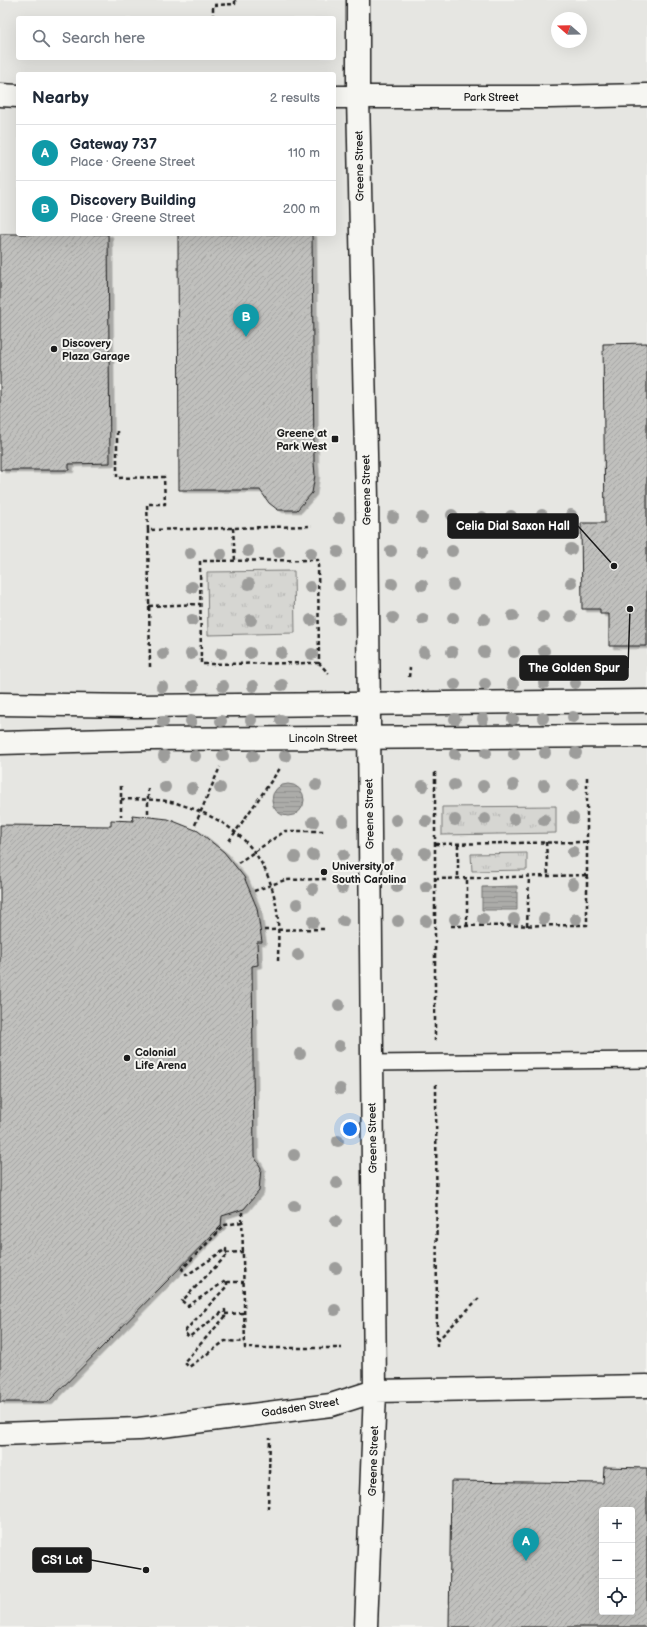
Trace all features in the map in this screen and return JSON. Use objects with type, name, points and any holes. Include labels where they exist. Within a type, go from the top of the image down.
[{"type":"street","name":"Greene Street","points":[[358,0],[358,97],[367,499],[375,1390],[366,1627]]},
{"type":"street","name":"Park Street","points":[[336,97],[550,97],[647,95]]},
{"type":"street","points":[[0,96],[16,96]]},
{"type":"street","points":[[0,704],[137,706],[647,701]]},
{"type":"street","name":"Lincoln Street","points":[[0,743],[647,736]]},
{"type":"street","name":"Gadsden Street","points":[[0,1434],[139,1429],[331,1405],[375,1390],[647,1386]]},
{"type":"lane","points":[[371,1063],[647,1060]]},
{"type":"path","points":[[213,16],[213,5],[235,4],[235,0]]},
{"type":"path","points":[[117,431],[117,478],[164,477],[165,504],[147,504],[150,667]]},
{"type":"path","points":[[148,530],[312,526]]},
{"type":"path","points":[[233,528],[235,561]]},
{"type":"path","points":[[319,663],[201,664],[200,561],[318,560],[319,663],[329,674]]},
{"type":"path","points":[[149,606],[200,604]]},
{"type":"path","points":[[409,677],[410,668]]},
{"type":"path","points":[[195,825],[220,767]]},
{"type":"path","points":[[229,841],[281,768]]},
{"type":"path","points":[[451,926],[587,926],[587,775]]},
{"type":"path","points":[[121,786],[121,816]]},
{"type":"path","points":[[148,786],[148,813]]},
{"type":"path","points":[[121,799],[148,800],[178,804],[200,812],[226,825],[236,832],[255,852],[271,885],[275,900],[278,930],[278,964]]},
{"type":"path","points":[[238,863],[285,831],[326,831]]},
{"type":"path","points":[[546,842],[548,876]]},
{"type":"path","points":[[435,844],[587,842]]},
{"type":"path","points":[[458,844],[458,879]]},
{"type":"path","points":[[435,879],[587,875]]},
{"type":"path","points":[[527,926],[529,877]]},
{"type":"path","points":[[467,878],[467,926]]},
{"type":"path","points":[[254,891],[285,880],[326,879]]},
{"type":"path","points":[[264,930],[326,929]]},
{"type":"path","points":[[242,1212],[245,1348],[342,1348]]},
{"type":"path","points":[[226,1253],[226,1249],[187,1275],[182,1269],[225,1225],[242,1222]]},
{"type":"path","points":[[226,1253],[243,1252]]},
{"type":"path","points":[[226,1253],[226,1256],[182,1301],[188,1306],[227,1280],[227,1282],[244,1282]]},
{"type":"path","points":[[225,1314],[225,1310],[189,1337],[184,1332],[227,1286],[227,1282]]},
{"type":"path","points":[[437,1341],[479,1298]]},
{"type":"path","points":[[225,1314],[244,1313]]},
{"type":"path","points":[[225,1314],[225,1317],[184,1362],[189,1367],[225,1341],[245,1342]]},
{"type":"path","points":[[268,1509],[270,1436]]},
{"type":"shaded area","name":"University of South Carolina","points":[[0,0],[647,0],[647,1627],[0,1627]]},
{"type":"shaded area","points":[[285,784],[291,784],[300,788],[304,800],[300,812],[291,816],[285,816],[276,812],[272,803],[272,797],[276,788]]},
{"type":"shaded area","points":[[517,886],[517,910],[482,910],[482,887]]},
{"type":"green space","points":[[294,571],[295,633],[208,635],[207,572]]},
{"type":"green space","points":[[556,806],[556,833],[442,835],[442,807]]},
{"type":"green space","points":[[527,853],[527,870],[472,871],[471,854]]},
{"type":"building","name":"Discovery Plaza Garage","points":[[0,234],[16,234],[16,236],[108,236],[110,463],[69,464],[69,470],[0,470]]},
{"type":"building","points":[[178,236],[312,236],[315,475],[312,493],[297,510],[278,510],[269,503],[260,490],[179,490]]},
{"type":"building","points":[[647,343],[647,646],[609,646],[609,614],[600,614],[600,609],[582,609],[581,523],[605,523],[603,344]]},
{"type":"building","name":"Colonial Life Arena","points":[[132,815],[168,819],[198,831],[224,852],[244,877],[257,908],[262,942],[257,942],[258,965],[252,966],[254,1156],[261,1168],[259,1191],[244,1209],[222,1216],[221,1226],[48,1402],[0,1402],[0,825],[111,826],[111,820],[133,821]]},
{"type":"building","points":[[604,1467],[647,1468],[647,1627],[449,1627],[451,1481],[603,1483]]},
{"type":"place","name":"Discovery Building","points":[[246,337]]},
{"type":"place","name":"Discovery Plaza Garage","points":[[54,349]]},
{"type":"place","name":"Greene at Park West","points":[[335,439]]},
{"type":"place","name":"Celia Dial Saxon Hall","points":[[614,566]]},
{"type":"place","name":"The Golden Spur","points":[[630,609]]},
{"type":"place","name":"University of South Carolina","points":[[324,872]]},
{"type":"place","name":"Colonial Life Arena","points":[[127,1058]]},
{"type":"place","name":"Gateway 737","points":[[526,1561]]},
{"type":"place","name":"CS1 Lot","points":[[146,1570]]}]
